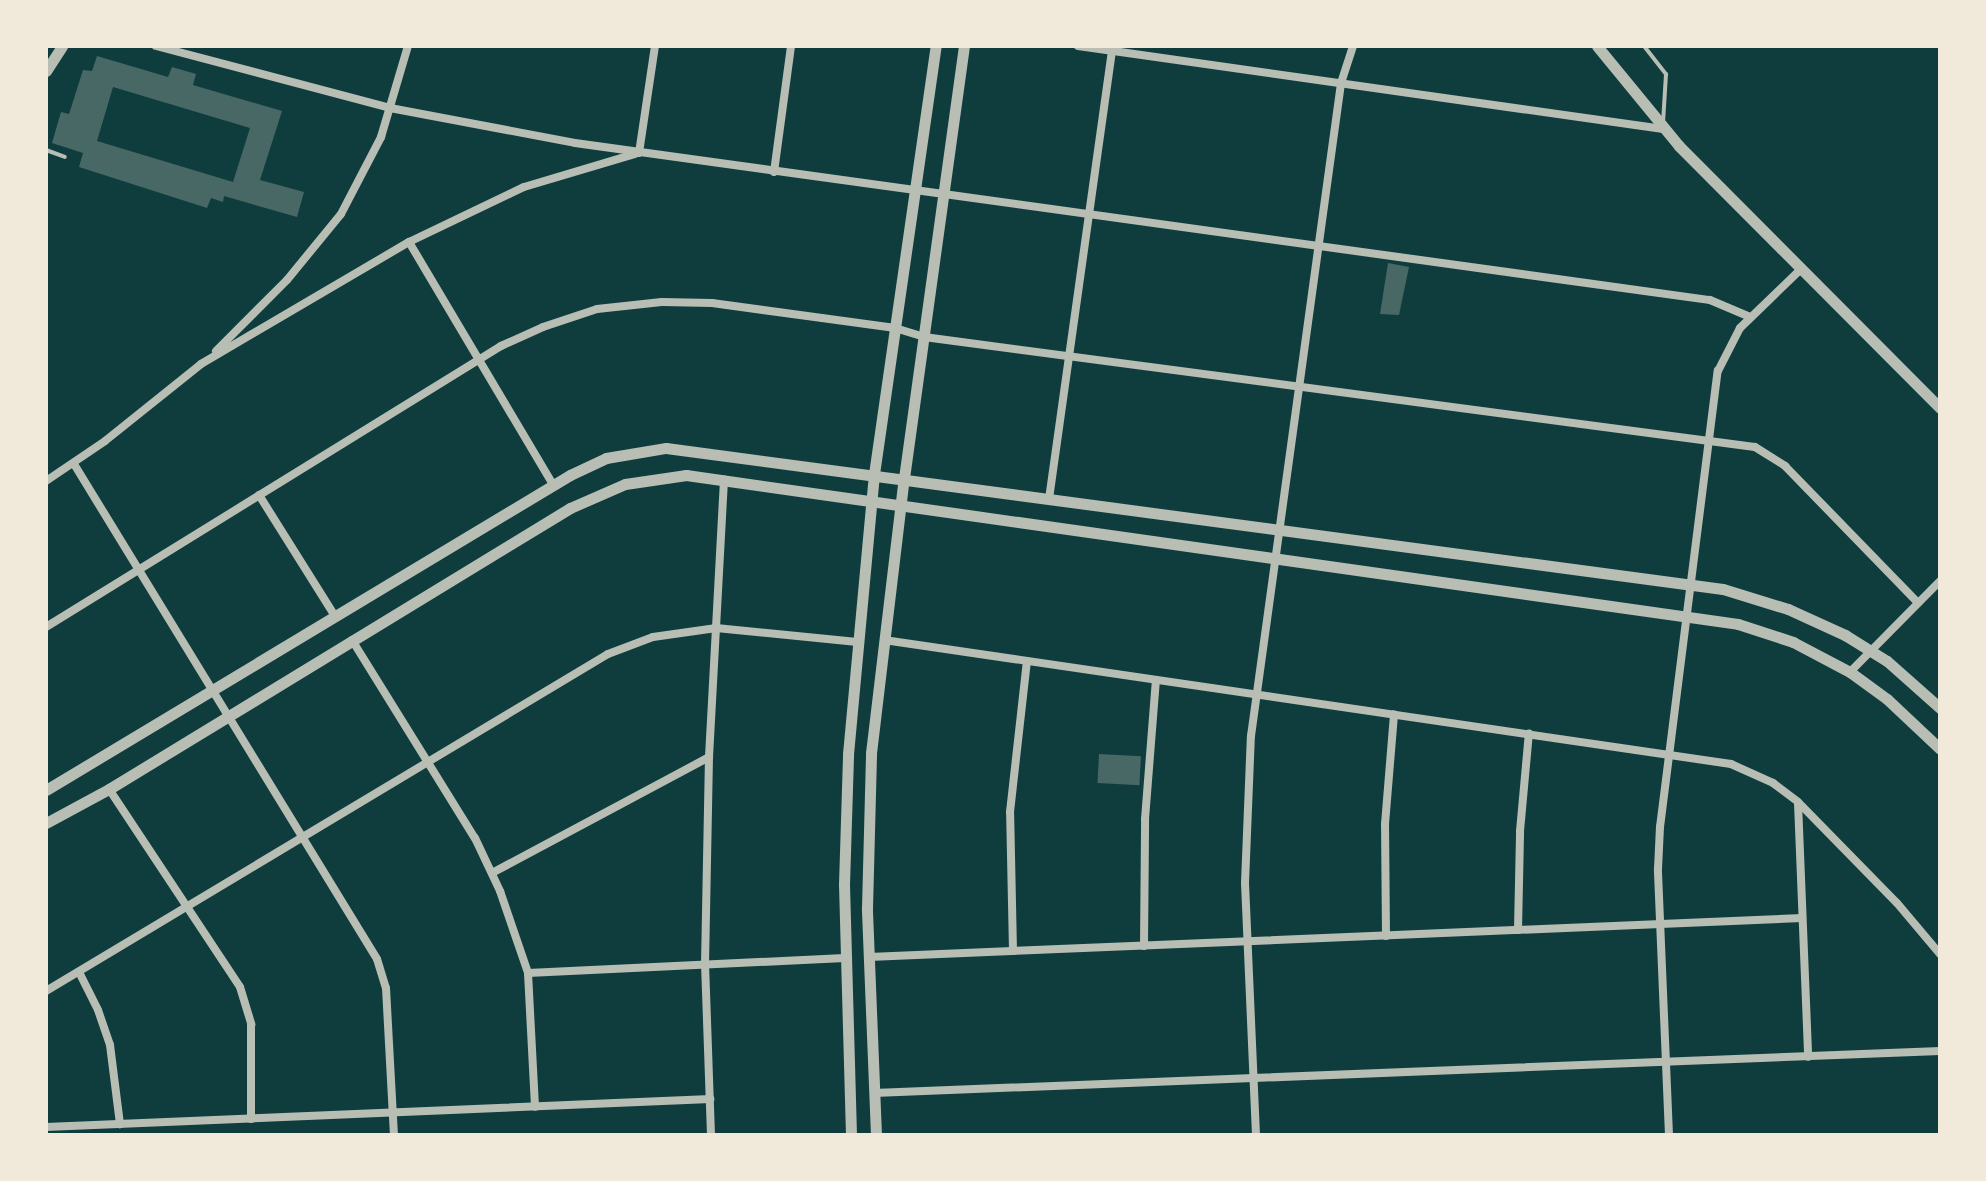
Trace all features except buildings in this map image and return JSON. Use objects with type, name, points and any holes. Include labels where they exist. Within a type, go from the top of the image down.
[{"type":"street","points":[[46,71],[62,46]]},
{"type":"street","points":[[156,46],[390,108],[639,153],[1710,300],[1750,317]]},
{"type":"street","points":[[46,481],[74,464],[201,364],[262,307],[326,234],[369,165],[408,46]]},
{"type":"street","points":[[639,153],[655,46]]},
{"type":"street","points":[[774,172],[791,46]]},
{"type":"street","points":[[851,1135],[845,958],[845,810],[857,642],[874,474],[936,46]]},
{"type":"street","points":[[876,1135],[869,957],[868,810],[884,640],[904,478],[964,46]]},
{"type":"street","points":[[1078,46],[1112,48],[1663,129]]},
{"type":"street","points":[[1256,1135],[1246,824],[1256,694],[1341,83],[1353,46]]},
{"type":"street","points":[[1597,46],[1663,129],[1940,408]]},
{"type":"street","points":[[1049,499],[1112,48]]},
{"type":"street","points":[[201,364],[409,242],[524,187],[639,153]]},
{"type":"street","points":[[409,242],[553,485]]},
{"type":"street","points":[[1669,1135],[1658,869],[1667,753],[1718,371],[1732,340],[1750,317],[1801,269]]},
{"type":"street","points":[[46,627],[478,358],[521,336],[570,317],[597,309],[651,303],[712,303],[895,328],[924,337],[1755,447],[1776,458],[1918,603]]},
{"type":"street","points":[[46,790],[553,485],[606,458],[666,448],[1690,583],[1788,609],[1871,651],[1940,708]]},
{"type":"street","points":[[74,464],[369,945],[383,974],[394,1135]]},
{"type":"street","points":[[46,823],[109,789],[570,508],[606,490],[666,476],[724,479],[1686,614],[1763,631],[1822,656],[1887,699],[1940,749]]},
{"type":"street","points":[[711,1135],[705,965],[709,757],[724,479]]},
{"type":"street","points":[[259,495],[335,616]]},
{"type":"street","points":[[1850,672],[1940,581]]},
{"type":"street","points":[[46,991],[608,654],[653,637],[716,628],[857,642]]},
{"type":"street","points":[[352,640],[428,761],[492,873],[528,973],[535,1107]]},
{"type":"street","points":[[884,640],[1667,753],[1745,769],[1773,783],[1798,802],[1897,903],[1940,954]]},
{"type":"street","points":[[1013,951],[1010,812],[1019,710],[1027,661]]},
{"type":"street","points":[[1144,946],[1145,819],[1156,680]]},
{"type":"street","points":[[1386,936],[1385,824],[1394,714]]},
{"type":"street","points":[[1518,930],[1520,831],[1529,733]]},
{"type":"street","points":[[492,873],[709,757]]},
{"type":"street","points":[[109,789],[231,971],[246,1004],[251,1024],[251,1119]]},
{"type":"street","points":[[1798,802],[1808,1057]]},
{"type":"street","points":[[869,957],[1802,918]]},
{"type":"street","points":[[528,973],[845,958]]},
{"type":"street","points":[[79,972],[98,1010],[110,1045],[120,1124]]},
{"type":"street","points":[[874,1093],[1940,1051]]},
{"type":"street","points":[[46,1127],[710,1099]]},
{"type":"lane","points":[[1644,46],[1666,74],[1663,129]]},
{"type":"lane","points":[[46,150],[65,157]]}]
